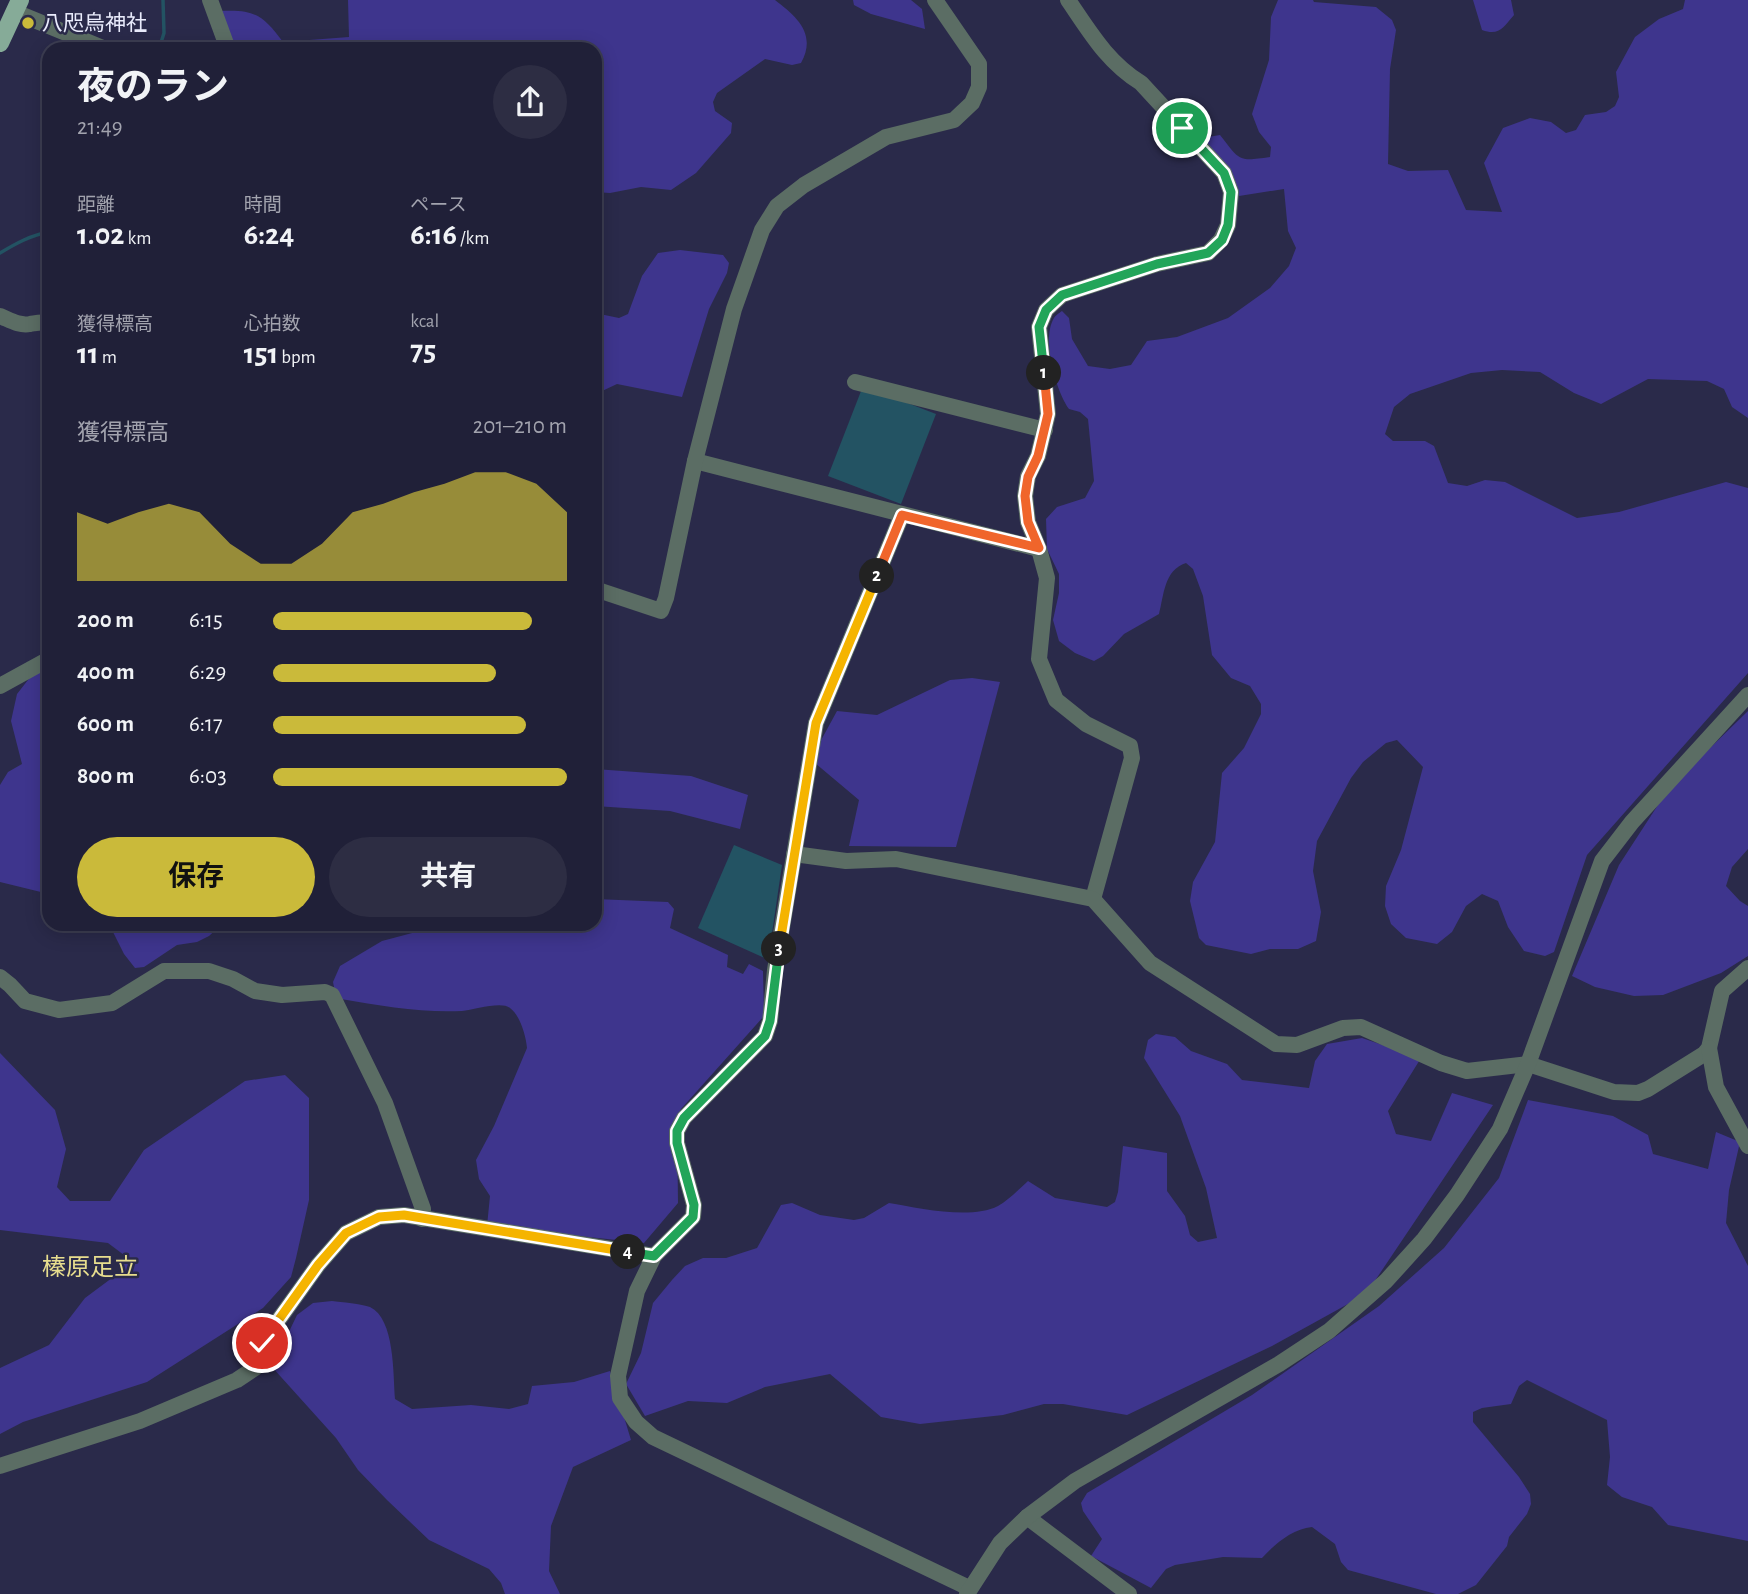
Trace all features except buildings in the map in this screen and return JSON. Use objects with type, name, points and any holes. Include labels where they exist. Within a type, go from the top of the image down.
[{"type":"main road","points":[[0,43],[17,6]]},
{"type":"street","points":[[210,0],[225,42]]},
{"type":"street","points":[[602,591],[661,611],[695,461],[734,309],[762,230],[777,206],[804,186],[886,136],[954,120],[972,103],[979,87],[979,64],[935,0]]},
{"type":"street","points":[[1068,0],[1099,46],[1124,72],[1141,83],[1224,173],[1231,192],[1228,225],[1222,240],[1208,253],[1157,264],[1062,295],[1046,310],[1039,327],[1048,414],[1038,456],[1028,477],[1025,496],[1028,522],[1047,578],[1039,659],[1056,700],[1086,724],[1130,746],[1132,758],[1093,899]]},
{"type":"street","points":[[17,6],[90,42]]},
{"type":"street","points":[[0,316],[28,325],[42,322]]},
{"type":"street","points":[[855,382],[1045,430]]},
{"type":"street","points":[[695,461],[1039,548]]},
{"type":"street","points":[[902,515],[816,723],[775,970],[770,1021],[765,1036],[684,1118],[677,1131],[677,1143],[694,1205],[693,1217],[654,1256],[637,1291],[618,1376],[620,1398],[636,1423],[653,1437],[968,1591],[1000,1543],[1027,1517],[1076,1481],[1279,1364],[1329,1331],[1386,1281],[1424,1240],[1500,1129],[1528,1064],[1602,861],[1632,822],[1748,695]]},
{"type":"street","points":[[0,686],[42,663]]},
{"type":"street","points":[[794,854],[846,861],[896,859],[1093,899],[1150,963],[1276,1044],[1297,1045],[1343,1028],[1361,1027],[1441,1063],[1467,1071],[1528,1064],[1614,1092],[1638,1093],[1694,1061],[1709,1048]]},
{"type":"street","points":[[1748,968],[1722,991],[1709,1048],[1716,1087],[1748,1146]]},
{"type":"street","points":[[0,977],[25,1002],[59,1010],[112,1003],[164,971],[209,971],[233,979],[255,991],[282,995],[324,992],[332,995],[385,1103],[423,1209],[422,1219]]},
{"type":"street","points":[[0,1466],[140,1421],[237,1380],[255,1368],[262,1343],[318,1265],[346,1233],[379,1217],[404,1215],[654,1256]]},
{"type":"street","points":[[1027,1517],[1129,1594]]},
{"type":"shaded area","points":[[348,0],[775,0],[797,20],[806,35],[807,43],[801,63],[792,65],[765,59],[717,93],[713,102],[715,111],[732,123],[731,133],[696,173],[671,190],[641,187],[610,193],[602,192],[602,42],[283,42],[349,37]]},
{"type":"shaded area","points":[[853,0],[911,0],[922,9],[925,29],[871,14],[854,5]]},
{"type":"shaded area","points":[[1278,0],[1313,0],[1376,7],[1392,20],[1396,30],[1390,69],[1388,164],[1408,171],[1448,170],[1466,210],[1502,212],[1484,163],[1503,128],[1530,118],[1551,122],[1566,133],[1576,130],[1585,115],[1606,112],[1615,106],[1619,97],[1616,72],[1635,37],[1659,19],[1683,9],[1685,0],[1748,0],[1748,418],[1732,407],[1724,389],[1707,381],[1648,379],[1601,404],[1574,393],[1540,372],[1502,370],[1471,373],[1410,394],[1394,407],[1385,434],[1393,441],[1425,441],[1434,446],[1448,483],[1467,486],[1485,480],[1505,482],[1577,518],[1619,512],[1726,482],[1748,488],[1748,673],[1587,855],[1554,952],[1545,956],[1524,951],[1508,927],[1498,901],[1482,894],[1466,906],[1452,932],[1437,944],[1406,938],[1391,924],[1385,906],[1386,886],[1401,850],[1423,767],[1397,740],[1386,743],[1363,762],[1351,778],[1317,841],[1313,871],[1321,912],[1316,941],[1298,949],[1270,949],[1251,954],[1206,945],[1199,938],[1190,901],[1193,882],[1215,842],[1222,773],[1244,748],[1261,714],[1261,704],[1250,686],[1231,678],[1212,655],[1203,596],[1193,569],[1186,563],[1179,566],[1169,577],[1159,614],[1124,634],[1103,656],[1094,661],[1075,653],[1059,641],[1053,620],[1059,593],[1059,574],[1047,549],[1046,519],[1057,507],[1085,498],[1094,481],[1088,419],[1080,412],[1069,409],[1059,390],[1050,351],[1050,327],[1062,311],[1069,318],[1072,339],[1088,366],[1110,369],[1131,365],[1147,341],[1177,337],[1228,318],[1270,288],[1289,266],[1296,248],[1288,231],[1284,189],[1239,196],[1202,138],[1220,135],[1236,154],[1245,159],[1270,157],[1271,147],[1259,132],[1252,114],[1269,60],[1271,17]]},
{"type":"shaded area","points":[[1473,0],[1511,0],[1514,15],[1497,31],[1482,30]]},
{"type":"shaded area","points":[[220,11],[250,13],[270,25],[283,42],[229,42]]},
{"type":"shaded area","points":[[680,250],[723,255],[729,263],[727,273],[709,309],[682,397],[617,384],[602,391],[602,314],[619,318],[628,314],[642,276],[658,253]]},
{"type":"shaded area","points":[[42,668],[42,892],[0,882],[0,785],[8,772],[22,764],[11,721],[17,694],[35,671]]},
{"type":"shaded area","points":[[972,678],[1000,682],[956,847],[849,846],[859,800],[815,763],[819,744],[837,711],[877,715],[950,680]]},
{"type":"shaded area","points":[[1748,711],[1748,849],[1732,867],[1726,886],[1748,906],[1748,956],[1721,973],[1663,995],[1634,996],[1595,987],[1572,976],[1619,865],[1669,788]]},
{"type":"shaded area","points":[[602,770],[691,776],[748,795],[740,829],[670,811],[602,806]]},
{"type":"shaded area","points":[[602,899],[668,902],[674,909],[670,928],[728,955],[727,967],[743,974],[749,964],[763,971],[764,1016],[681,1109],[677,1121],[678,1203],[644,1243],[487,1226],[490,1196],[479,1179],[476,1160],[494,1126],[527,1048],[522,1026],[517,1016],[506,1006],[462,1011],[417,1010],[341,999],[335,992],[333,982],[340,966],[382,941],[420,931],[602,931]]},
{"type":"shaded area","points":[[112,931],[214,931],[197,942],[177,945],[144,967],[135,968],[124,954]]},
{"type":"shaded area","points":[[1156,1034],[1175,1037],[1191,1051],[1227,1064],[1242,1080],[1309,1088],[1315,1061],[1327,1044],[1362,1038],[1421,1058],[1388,1111],[1396,1134],[1431,1141],[1452,1093],[1493,1105],[1366,1294],[1272,1346],[1127,1415],[1063,1404],[1044,1404],[1003,1415],[920,1424],[881,1417],[830,1374],[765,1387],[727,1403],[688,1401],[645,1416],[626,1384],[641,1353],[653,1303],[685,1266],[703,1258],[726,1258],[757,1248],[781,1205],[792,1203],[820,1215],[854,1220],[864,1218],[889,1203],[944,1212],[974,1212],[998,1206],[1028,1181],[1055,1198],[1107,1207],[1115,1202],[1118,1192],[1123,1146],[1167,1153],[1167,1191],[1185,1216],[1190,1235],[1198,1242],[1217,1238],[1206,1188],[1180,1116],[1144,1058],[1148,1040]]},
{"type":"shaded area","points":[[0,1053],[55,1110],[66,1149],[57,1187],[70,1201],[110,1201],[144,1150],[245,1081],[285,1075],[309,1098],[309,1200],[291,1277],[263,1308],[147,1382],[23,1422],[0,1434],[0,1368],[49,1345],[85,1298],[120,1272],[124,1255],[108,1243],[0,1230]]},
{"type":"shaded area","points":[[1528,1100],[1613,1116],[1648,1135],[1653,1154],[1708,1169],[1716,1132],[1740,1142],[1729,1190],[1726,1223],[1748,1266],[1748,1541],[1668,1525],[1652,1507],[1622,1497],[1607,1485],[1610,1457],[1607,1420],[1527,1380],[1519,1386],[1511,1404],[1473,1412],[1473,1422],[1519,1477],[1530,1494],[1531,1504],[1527,1514],[1509,1537],[1507,1546],[1476,1585],[1458,1594],[1436,1594],[1348,1570],[1341,1562],[1335,1544],[1312,1527],[1291,1534],[1262,1558],[1223,1557],[1175,1565],[1166,1569],[1151,1588],[1091,1556],[1102,1539],[1083,1511],[1081,1503],[1087,1493],[1252,1395],[1379,1306],[1444,1248],[1499,1178]]},
{"type":"shaded area","points":[[332,1301],[370,1307],[378,1313],[384,1323],[391,1348],[395,1399],[412,1409],[471,1405],[509,1409],[528,1404],[532,1386],[574,1382],[610,1371],[631,1440],[573,1467],[551,1526],[549,1571],[560,1594],[505,1594],[501,1583],[489,1569],[429,1540],[358,1470],[336,1438],[272,1367],[297,1315],[313,1303]]},
{"type":"water","points":[[863,386],[936,414],[901,504],[828,476]]},
{"type":"water","points":[[734,845],[782,865],[767,959],[698,928]]},
{"type":"waterway","points":[[161,42],[164,33],[163,0]]},
{"type":"waterway","points":[[0,253],[17,243],[42,234]]},
{"type":"place","name":"八咫烏神社","points":[[28,23]]},
{"type":"district","name":"榛原足立","points":[[90,1267]]},
{"type":"route","points":[[262,1343],[318,1265],[346,1233],[379,1217],[404,1215],[654,1256],[693,1217],[694,1205],[677,1143],[677,1131],[684,1118],[765,1036],[770,1021],[775,970],[816,723],[902,515],[1039,548],[1028,522],[1025,496],[1028,477],[1038,456],[1048,414],[1039,327],[1046,310],[1062,295],[1157,264],[1208,253],[1222,240],[1228,225],[1231,192],[1224,173],[1182,128]]}]
